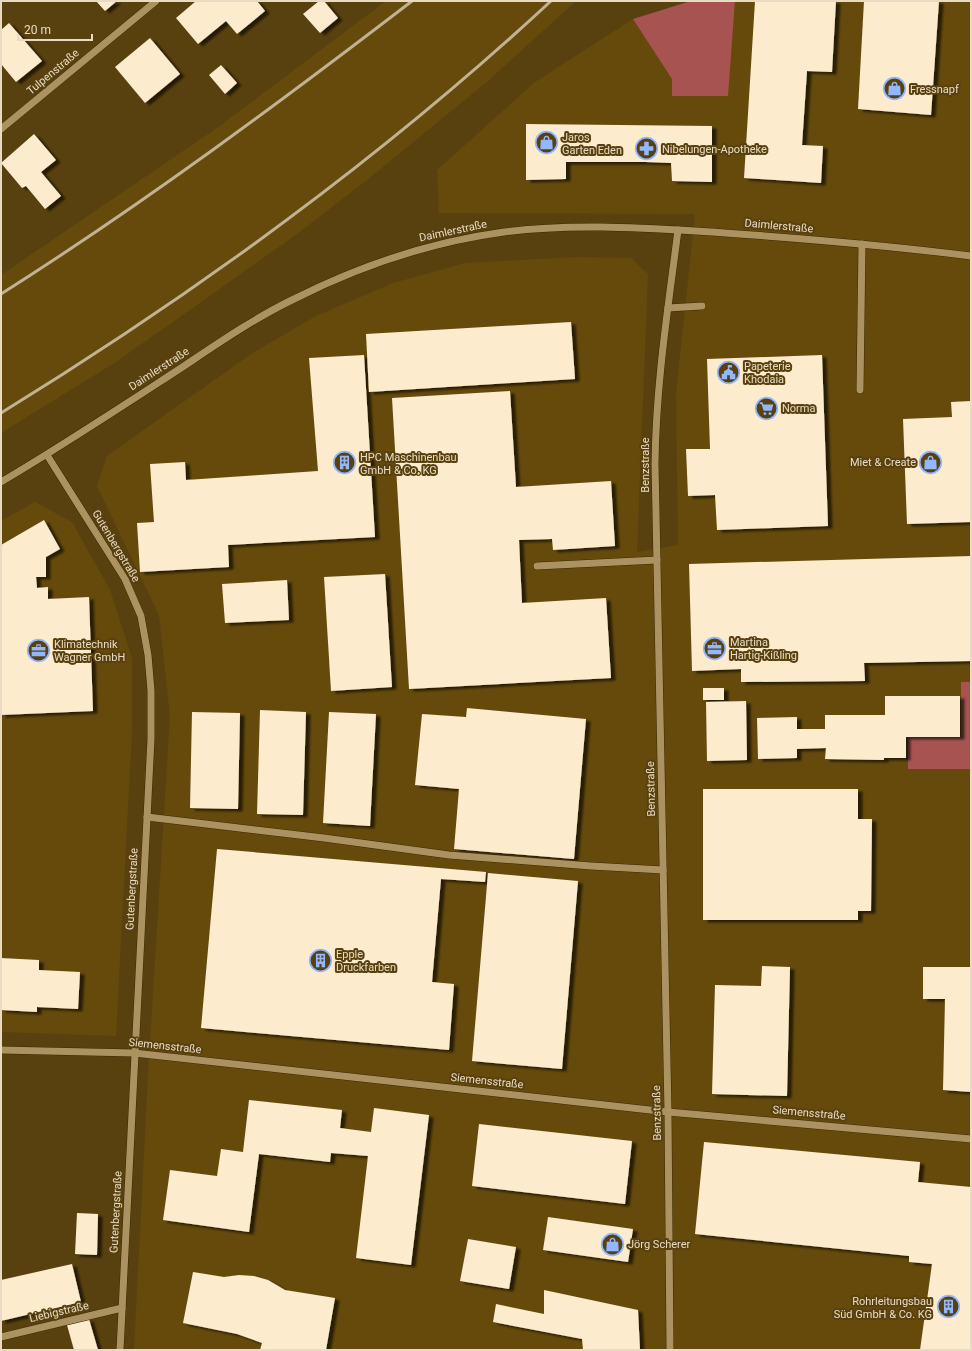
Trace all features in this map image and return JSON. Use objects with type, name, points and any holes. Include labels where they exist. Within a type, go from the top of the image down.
[{"type":"street","name":"Tulpenstraße","points":[[1,129],[156,1]]},
{"type":"street","name":"Daimlerstraße","points":[[1,482],[47,455],[250,323],[289,301],[327,282],[394,257],[431,246],[506,232],[546,228],[600,228],[678,230],[862,244],[971,256]]},
{"type":"street","name":"Benzstraße","points":[[670,1350],[668,1112],[657,560],[656,414],[678,230]]},
{"type":"street","points":[[860,390],[862,244]]},
{"type":"street","points":[[668,308],[702,306]]},
{"type":"street","name":"Gutenbergstraße","points":[[47,455],[125,579],[141,616],[148,655],[151,691],[151,739],[120,1350]]},
{"type":"street","points":[[537,566],[657,560]]},
{"type":"street","points":[[146,817],[449,854],[591,866],[663,870]]},
{"type":"street","name":"Siemensstraße","points":[[1,1050],[134,1053],[668,1112],[971,1138]]},
{"type":"street","name":"Liebigstraße","points":[[1,1337],[122,1308]]},
{"type":"shaded area","points":[[386,1],[576,1],[488,81],[367,180],[293,237],[116,362],[1,433],[1,275],[217,128]]},
{"type":"shaded area","points":[[691,1],[971,1],[971,1350],[134,1350],[148,1075],[170,716],[159,615],[97,486],[107,456],[251,354],[316,316],[393,283],[465,263],[577,257],[631,258],[648,274],[637,552],[678,545],[676,394],[695,214],[439,213],[437,170],[535,82],[633,19]]},
{"type":"shaded area","points":[[691,1],[735,1],[728,96],[672,96],[672,79],[633,19]]},
{"type":"shaded area","points":[[35,502],[72,522],[110,590],[132,658],[132,732],[116,1036],[1,1032],[1,521]]},
{"type":"shaded area","points":[[961,682],[971,682],[971,769],[908,769],[908,737],[961,737]]},
{"type":"building","points":[[96,1],[117,1],[105,11]]},
{"type":"building","points":[[196,1],[257,1],[265,11],[237,34],[226,21],[198,44],[176,18]]},
{"type":"building","points":[[319,1],[324,1],[338,18],[320,33],[303,14]]},
{"type":"building","points":[[755,1],[836,1],[832,72],[807,71],[802,145],[823,146],[821,183],[744,178]]},
{"type":"building","points":[[864,1],[939,1],[931,115],[858,109]]},
{"type":"building","points":[[9,23],[42,61],[16,82],[1,64],[1,30]]},
{"type":"building","points":[[150,38],[180,74],[145,103],[115,67]]},
{"type":"building","points":[[221,65],[237,83],[225,94],[209,75]]},
{"type":"building","points":[[526,124],[712,126],[712,182],[672,181],[671,163],[646,162],[566,162],[566,179],[526,180]]},
{"type":"building","points":[[34,134],[56,160],[41,172],[61,196],[45,209],[26,186],[22,188],[1,163]]},
{"type":"building","points":[[571,322],[575,379],[369,392],[366,334]]},
{"type":"building","name":"HPC Maschinenbau GmbH & Co. KG","points":[[364,355],[375,537],[228,545],[229,567],[140,572],[137,523],[154,522],[150,464],[185,462],[186,480],[318,471],[309,358]]},
{"type":"building","name":"Norma","points":[[822,355],[828,526],[717,530],[715,495],[688,496],[686,449],[710,449],[707,359]]},
{"type":"building","points":[[510,391],[516,487],[611,481],[615,546],[553,550],[552,539],[519,540],[522,603],[606,598],[611,678],[409,689],[392,398]]},
{"type":"building","points":[[971,401],[971,522],[907,524],[903,419],[952,417],[951,402]]},
{"type":"building","points":[[44,520],[60,549],[46,557],[46,577],[36,577],[37,588],[48,587],[48,599],[89,597],[93,711],[1,715],[1,545]]},
{"type":"building","points":[[971,556],[971,661],[864,663],[865,681],[741,682],[741,669],[692,671],[689,564]]},
{"type":"building","points":[[385,574],[392,687],[331,691],[324,577]]},
{"type":"building","points":[[287,580],[289,620],[225,623],[222,584]]},
{"type":"building","points":[[703,688],[724,688],[724,700],[703,700]]},
{"type":"building","points":[[885,696],[960,696],[960,737],[906,737],[906,758],[884,758],[884,760],[825,759],[826,748],[797,749],[797,758],[758,759],[757,718],[797,717],[797,729],[825,729],[825,715],[885,715]]},
{"type":"building","points":[[746,701],[747,760],[707,761],[706,702]]},
{"type":"building","points":[[467,708],[586,719],[574,859],[454,849],[459,789],[415,785],[422,714],[466,717]]},
{"type":"building","points":[[260,710],[306,712],[303,815],[257,814]]},
{"type":"building","points":[[192,712],[240,713],[238,809],[190,808]]},
{"type":"building","points":[[329,712],[376,714],[370,826],[323,823]]},
{"type":"building","points":[[703,789],[858,789],[858,819],[872,819],[871,911],[858,911],[858,920],[703,920]]},
{"type":"building","name":"Epple Druckfarben","points":[[217,849],[486,872],[485,882],[441,879],[432,982],[454,984],[449,1050],[201,1028]]},
{"type":"building","points":[[488,873],[578,881],[562,1069],[472,1061]]},
{"type":"building","points":[[1,958],[39,960],[39,970],[80,972],[78,1009],[37,1007],[37,1012],[1,1010]]},
{"type":"building","points":[[762,966],[790,967],[787,1096],[712,1094],[715,985],[761,986]]},
{"type":"building","points":[[923,967],[971,967],[971,1092],[943,1090],[945,999],[923,999]]},
{"type":"building","points":[[249,1100],[342,1110],[340,1128],[371,1132],[374,1108],[429,1115],[411,1265],[356,1258],[368,1156],[331,1153],[330,1162],[259,1154],[249,1232],[163,1220],[170,1170],[217,1176],[221,1149],[243,1152]]},
{"type":"building","points":[[479,1124],[632,1141],[625,1204],[472,1186]]},
{"type":"building","points":[[704,1142],[920,1162],[918,1182],[971,1187],[971,1350],[920,1350],[932,1264],[909,1262],[909,1256],[695,1234]]},
{"type":"building","points":[[77,1213],[98,1214],[97,1255],[75,1254]]},
{"type":"building","points":[[548,1217],[633,1229],[628,1262],[543,1250]]},
{"type":"building","points":[[468,1239],[516,1247],[509,1289],[460,1281]]},
{"type":"building","points":[[72,1264],[81,1302],[1,1321],[1,1280]]},
{"type":"building","points":[[193,1272],[224,1277],[239,1275],[254,1276],[268,1280],[285,1290],[335,1298],[326,1350],[260,1350],[262,1343],[237,1334],[183,1323]]},
{"type":"building","points":[[544,1290],[638,1310],[640,1350],[583,1350],[582,1339],[493,1322],[496,1304],[544,1314]]},
{"type":"building","points":[[89,1319],[98,1350],[74,1350],[67,1325]]},
{"type":"railway","points":[[1,294],[106,225],[210,152],[412,1]]},
{"type":"railway","points":[[1,413],[146,320],[286,220],[355,168],[422,114],[487,59],[551,1]]},
{"type":"place","name":"Fressnapf","points":[[894,89]]},
{"type":"place","name":"Jaros Garten Eden","points":[[546,143]]},
{"type":"place","name":"Nibelungen-Apotheke","points":[[646,149]]},
{"type":"place","name":"Papeterie Khodaia","points":[[728,372]]},
{"type":"place","name":"Norma","points":[[766,408]]},
{"type":"place","name":"Miet & Create","points":[[931,462]]},
{"type":"place","name":"HPC Maschinenbau GmbH & Co. KG","points":[[344,463]]},
{"type":"place","name":"Martina Hartig-Kißling","points":[[714,648]]},
{"type":"place","name":"Klimatechnik Wagner GmbH","points":[[39,650]]},
{"type":"place","name":"Epple Druckfarben","points":[[320,960]]},
{"type":"place","name":"Jörg Scherer","points":[[612,1244]]},
{"type":"place","name":"Rohrleitungsbau Süd GmbH & Co. KG","points":[[948,1307]]}]
